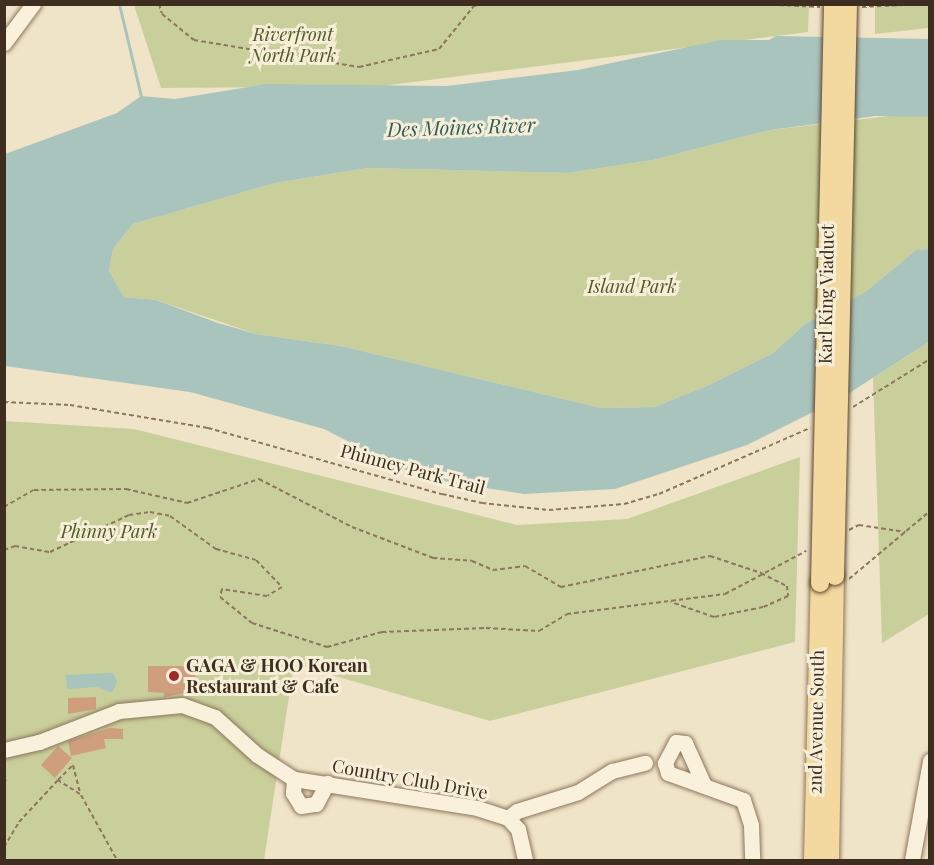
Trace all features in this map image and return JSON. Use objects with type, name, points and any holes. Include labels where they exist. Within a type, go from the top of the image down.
[{"type":"main road","name":"Karl King Viaduct","points":[[833,4],[834,579]]},
{"type":"main road","name":"Karl King Viaduct","points":[[834,579],[848,4]]},
{"type":"main road","name":"2nd Avenue South","points":[[813,861],[834,579]]},
{"type":"main road","points":[[830,861],[834,579]]},
{"type":"street","points":[[4,43],[33,4]]},
{"type":"street","points":[[4,750],[39,742],[119,711],[182,705],[214,717],[257,755],[294,779],[293,793],[301,806],[316,804],[327,783]]},
{"type":"street","points":[[912,861],[930,761]]},
{"type":"street","points":[[508,818],[517,811],[578,792],[612,771],[645,763]]},
{"type":"street","name":"Country Club Drive","points":[[294,779],[477,808],[508,818],[518,829],[525,861]]},
{"type":"street","points":[[705,785],[743,800],[751,825],[752,861]]},
{"type":"path","points":[[159,4],[162,14],[194,40],[359,67],[439,49],[474,6],[481,4]]},
{"type":"path","points":[[850,409],[930,359]]},
{"type":"path","name":"Phinney Park Trail","points":[[4,402],[70,405],[208,428],[442,494],[482,503],[549,510],[624,504],[659,494],[818,424]]},
{"type":"path","points":[[4,507],[34,490],[126,489],[187,503],[259,480],[352,527],[434,558],[472,561],[493,570],[525,566],[561,587],[710,555],[761,573],[787,586],[788,596],[763,608],[714,617],[670,601]]},
{"type":"path","points":[[834,579],[930,511]]},
{"type":"path","points":[[4,550],[15,546],[50,552],[129,515],[150,512],[170,516],[216,549],[256,560],[282,587],[267,596],[222,589],[220,597],[252,623],[327,647],[382,632],[486,628],[539,631],[567,614],[725,594],[761,573]]},
{"type":"path","points":[[4,847],[9,837],[58,780],[74,765],[80,794],[117,861]]},
{"type":"path","points":[[58,780],[80,794]]},
{"type":"path","points":[[4,836],[9,837]]},
{"type":"green space","name":"Riverfront North Park","points":[[134,5],[809,5],[808,32],[382,86],[161,88]]},
{"type":"green space","points":[[875,5],[929,5],[929,28],[875,34]]},
{"type":"green space","name":"Island Park","points":[[907,114],[929,117],[929,249],[916,250],[865,292],[805,324],[773,353],[709,385],[654,407],[601,408],[341,346],[256,334],[156,300],[124,297],[109,271],[113,249],[133,224],[275,183],[368,168],[568,173],[653,160],[770,130]]},
{"type":"green space","points":[[929,342],[929,614],[882,643],[873,378]]},
{"type":"green space","name":"Phinny Park","points":[[4,421],[134,429],[517,525],[627,519],[800,457],[795,642],[490,721],[294,664],[264,860],[5,860]]},
{"type":"water","name":"Des Moines River","points":[[776,36],[929,39],[929,117],[876,116],[770,130],[653,160],[568,173],[368,168],[275,183],[133,224],[113,249],[109,271],[124,297],[156,300],[218,323],[256,334],[341,346],[601,408],[654,407],[709,385],[773,353],[805,324],[865,292],[916,250],[929,249],[929,342],[843,397],[747,445],[615,489],[524,494],[447,482],[400,468],[324,429],[190,392],[5,366],[5,154],[117,113],[141,96],[175,99],[267,84],[447,86],[578,70],[721,40],[769,40]]},
{"type":"water","points":[[113,673],[117,682],[112,693],[97,687],[67,689],[66,675]]},
{"type":"building","points":[[148,666],[196,666],[195,691],[164,697],[164,693],[148,692]]},
{"type":"building","points":[[96,697],[96,709],[68,714],[68,698]]},
{"type":"building","points":[[110,728],[123,729],[123,739],[104,739],[106,748],[71,756],[68,741]]},
{"type":"building","points":[[58,746],[72,758],[55,778],[41,765]]},
{"type":"waterway","points":[[119,4],[141,96]]},
{"type":"place","name":"GAGA & HOO Korean Restaurant & Cafe","points":[[174,676]]}]
